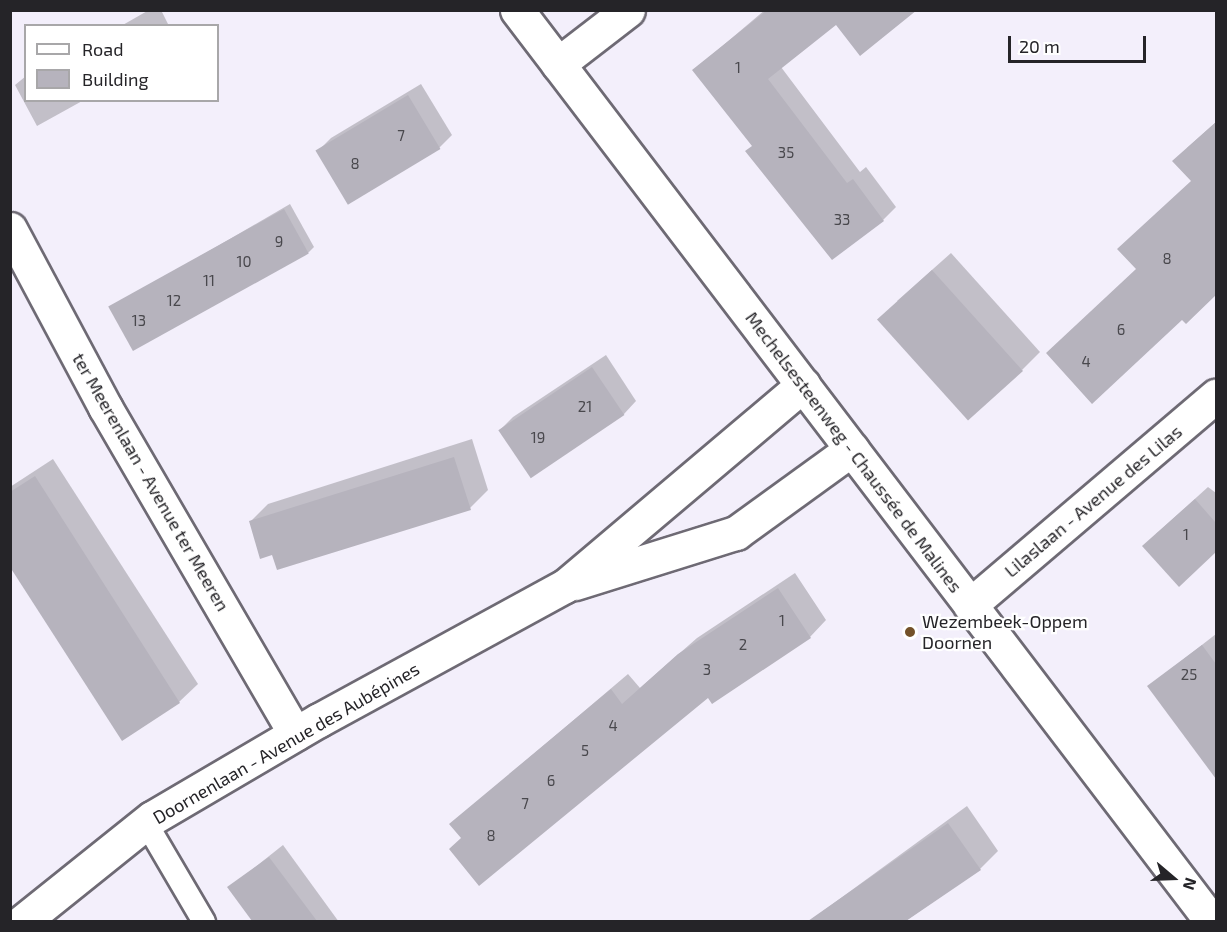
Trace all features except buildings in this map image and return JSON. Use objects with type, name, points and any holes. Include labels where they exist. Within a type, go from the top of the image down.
[{"type":"street","name":"Mechelsesteenweg - Chaussée de Malines","points":[[517,10],[1212,921]]},
{"type":"street","points":[[558,64],[628,10]]},
{"type":"street","name":"ter Meerenlaan - Avenue ter Meeren","points":[[10,229],[105,407],[295,734]]},
{"type":"street","name":"Doornenlaan - Avenue des Aubépines","points":[[22,921],[146,823],[295,734],[565,586],[803,385]]},
{"type":"street","name":"Lilaslaan - Avenue des Lilas","points":[[970,605],[1216,396]]},
{"type":"street","name":"Doornenlaan - Avenue des Aubépines","points":[[565,586],[736,533],[852,449]]},
{"type":"lane","points":[[146,823],[204,921]]},
{"type":"place","name":"Wezembeek-Oppem Doornen","points":[[910,632]]}]
